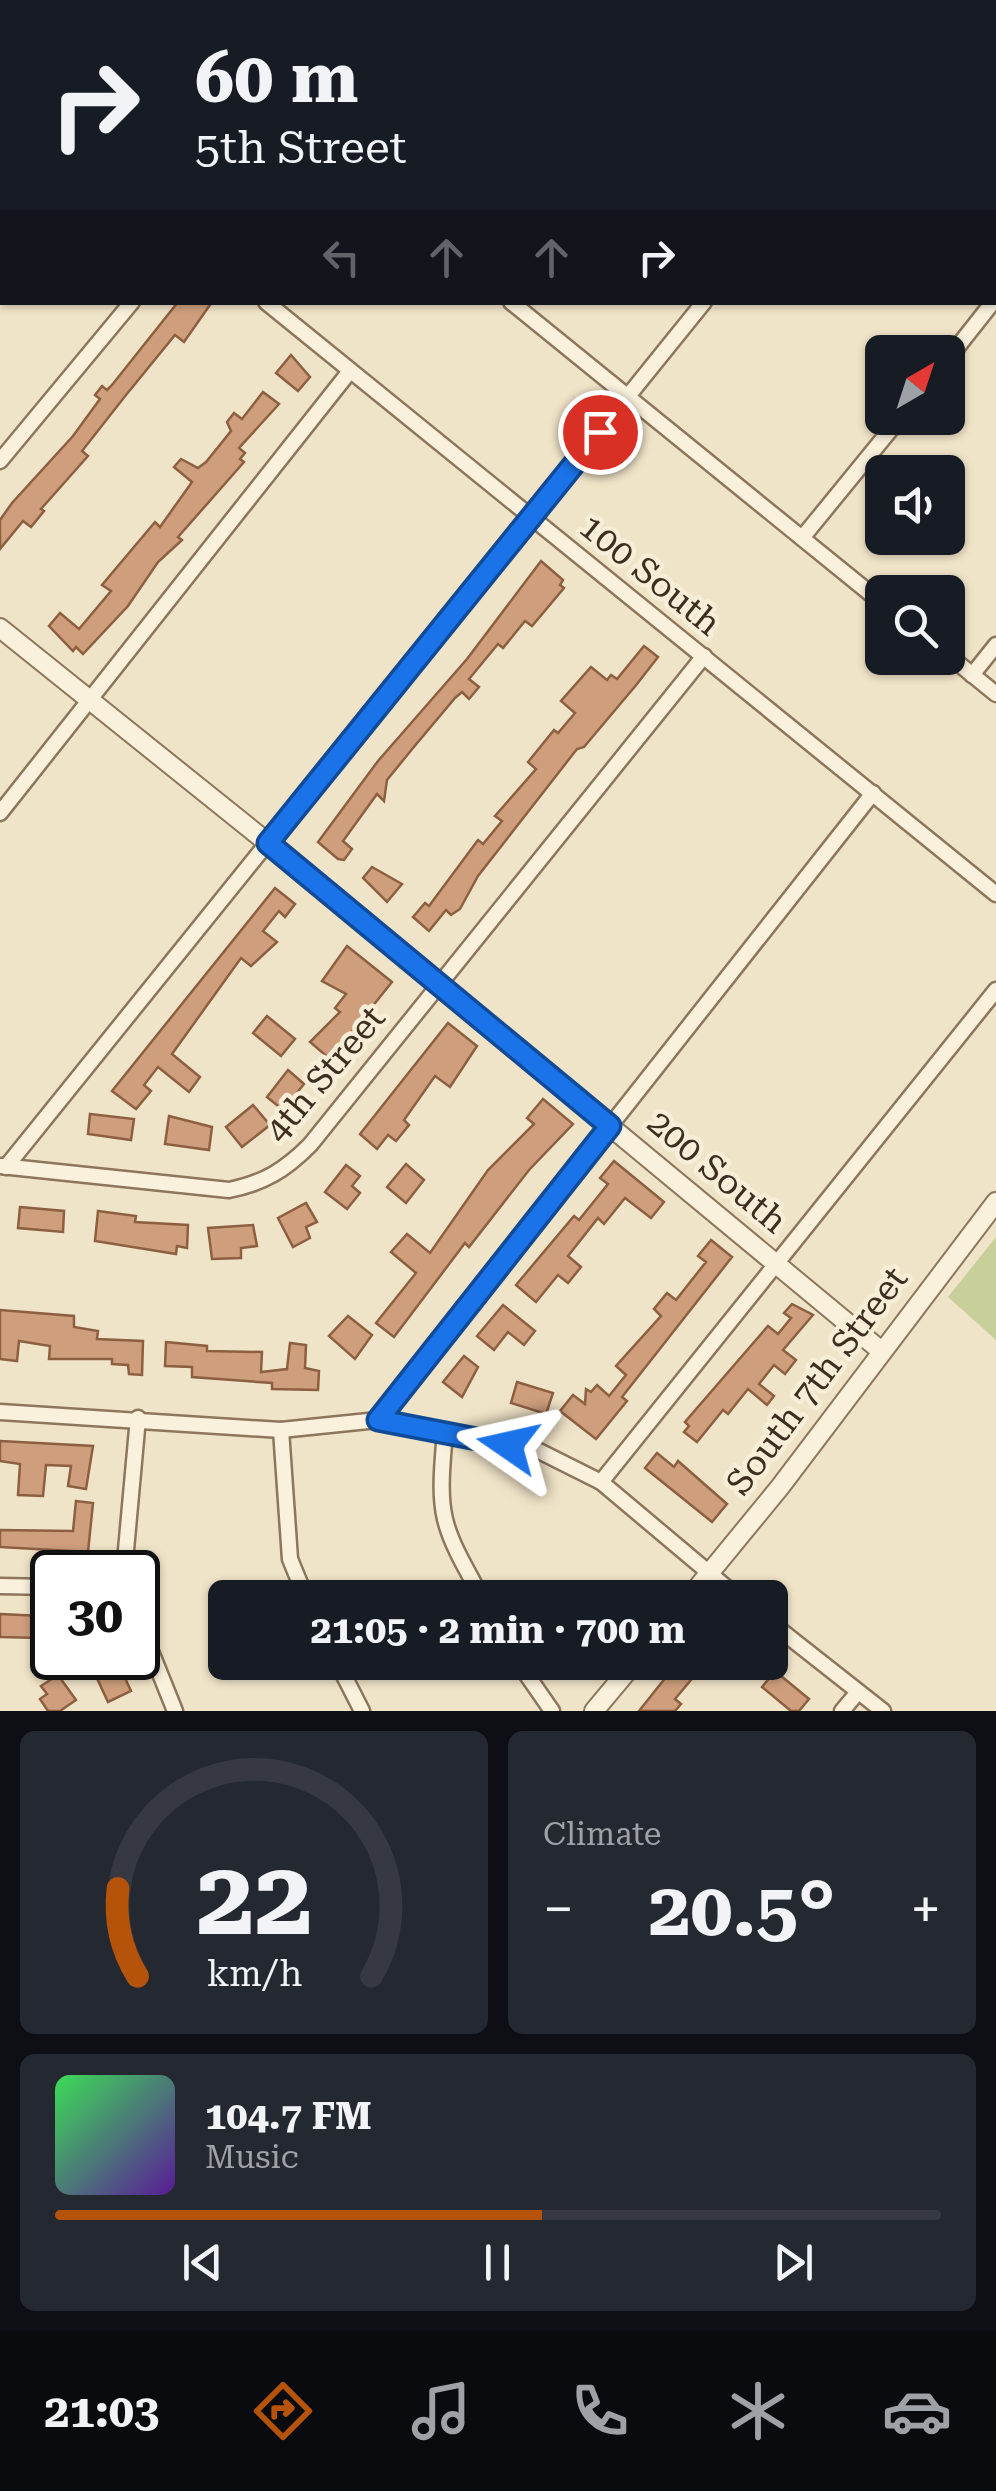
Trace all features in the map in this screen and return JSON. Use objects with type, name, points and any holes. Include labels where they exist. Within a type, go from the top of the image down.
[{"type":"street","points":[[0,462],[130,305]]},
{"type":"street","name":"100 South","points":[[270,305],[996,894]]},
{"type":"street","points":[[515,305],[865,589]]},
{"type":"street","points":[[3,1167],[702,305]]},
{"type":"street","points":[[965,338],[991,305]]},
{"type":"street","points":[[0,813],[350,371]]},
{"type":"street","points":[[802,538],[886,435]]},
{"type":"street","name":"200 South","points":[[0,628],[268,843],[880,1350]]},
{"type":"street","points":[[972,675],[996,645]]},
{"type":"street","name":"4th Street","points":[[3,1167],[229,1190],[258,1184],[285,1170],[310,1145],[704,656]]},
{"type":"street","points":[[965,669],[996,694]]},
{"type":"street","points":[[378,1420],[873,793]]},
{"type":"street","points":[[601,1482],[996,990]]},
{"type":"street","name":"South 7th Street","points":[[703,1580],[780,1487],[880,1350],[996,1202]]},
{"type":"street","points":[[0,1412],[282,1430],[378,1420],[540,1451],[601,1482],[718,1580]]},
{"type":"street","points":[[126,1550],[138,1418]]},
{"type":"street","points":[[282,1430],[290,1559],[299,1580]]},
{"type":"street","points":[[445,1433],[439,1494],[444,1531],[472,1580]]},
{"type":"street","points":[[0,1586],[30,1587]]},
{"type":"street","points":[[788,1636],[882,1711]]},
{"type":"street","points":[[160,1674],[175,1711]]},
{"type":"street","points":[[346,1680],[362,1711]]},
{"type":"street","points":[[530,1680],[552,1711]]},
{"type":"street","points":[[594,1711],[621,1680]]},
{"type":"street","points":[[842,1711],[858,1692]]},
{"type":"green space","points":[[996,1237],[996,1340],[948,1297]]},
{"type":"building","points":[[176,305],[210,305],[184,342],[175,335],[126,395],[82,451],[88,456],[41,509],[44,511],[31,527],[23,521],[0,549],[0,520],[73,436],[100,399],[95,395],[102,386],[107,390]]},
{"type":"building","points":[[291,355],[310,377],[298,391],[276,373]]},
{"type":"building","points":[[263,392],[279,404],[239,448],[245,453],[240,459],[244,462],[178,537],[182,540],[158,562],[128,606],[83,654],[76,647],[73,651],[49,626],[60,613],[79,629],[111,591],[102,585],[155,522],[160,527],[192,482],[174,467],[181,459],[198,468],[206,462],[231,431],[227,422],[234,413],[242,419]]},
{"type":"building","points":[[541,561],[563,580],[560,585],[564,588],[532,626],[525,621],[503,648],[498,644],[469,679],[479,687],[469,699],[462,692],[455,698],[413,748],[387,780],[384,801],[377,794],[343,841],[352,849],[344,860],[338,859],[318,842],[378,761],[467,659]]},
{"type":"building","points":[[644,646],[658,657],[584,747],[577,749],[478,876],[460,909],[451,915],[446,910],[429,931],[413,917],[425,903],[429,906],[478,840],[483,844],[502,821],[495,816],[536,769],[528,762],[554,730],[558,733],[575,713],[561,701],[591,667],[607,680],[611,675],[617,679]]},
{"type":"building","points":[[372,867],[402,884],[387,902],[363,878]]},
{"type":"building","points":[[275,888],[295,904],[285,917],[279,911],[263,931],[277,942],[251,966],[241,958],[172,1054],[200,1077],[189,1092],[158,1067],[144,1085],[151,1091],[136,1109],[112,1091]]},
{"type":"building","points":[[347,946],[392,982],[330,1059],[310,1042],[340,1012],[335,1008],[346,994],[322,981]]},
{"type":"building","points":[[267,1016],[295,1039],[281,1056],[253,1033]]},
{"type":"building","points":[[448,1023],[477,1046],[450,1087],[435,1076],[404,1120],[409,1125],[396,1141],[388,1135],[377,1149],[360,1134]]},
{"type":"building","points":[[288,1070],[304,1084],[283,1110],[267,1097]]},
{"type":"building","points":[[543,1099],[573,1124],[529,1170],[469,1247],[465,1243],[394,1337],[376,1323],[416,1273],[391,1252],[407,1234],[430,1253],[488,1170],[534,1124],[527,1118]]},
{"type":"building","points":[[253,1105],[270,1125],[242,1147],[226,1127]]},
{"type":"building","points":[[90,1114],[134,1119],[131,1140],[88,1134]]},
{"type":"building","points":[[169,1116],[212,1127],[209,1150],[165,1144]]},
{"type":"building","points":[[614,1161],[664,1202],[651,1218],[625,1198],[604,1224],[598,1218],[568,1256],[581,1267],[568,1283],[558,1275],[536,1302],[516,1285],[574,1216],[579,1220],[608,1184],[600,1178]]},
{"type":"building","points":[[406,1164],[424,1180],[406,1203],[387,1187]]},
{"type":"building","points":[[346,1165],[360,1176],[352,1186],[360,1193],[347,1209],[325,1192]]},
{"type":"building","points":[[306,1203],[317,1222],[306,1227],[310,1238],[293,1247],[278,1218]]},
{"type":"building","points":[[20,1207],[64,1211],[63,1232],[18,1228]]},
{"type":"building","points":[[98,1211],[136,1216],[135,1222],[188,1225],[187,1248],[177,1246],[176,1254],[95,1241]]},
{"type":"building","points":[[253,1225],[257,1246],[241,1248],[241,1258],[212,1259],[208,1228]]},
{"type":"building","points":[[711,1240],[732,1257],[622,1397],[627,1401],[596,1439],[560,1411],[573,1395],[585,1404],[586,1389],[591,1392],[597,1385],[609,1396],[626,1375],[616,1366],[661,1316],[654,1309],[667,1293],[676,1300],[706,1262],[698,1256]]},
{"type":"building","points":[[792,1304],[813,1315],[783,1350],[796,1360],[785,1374],[774,1365],[759,1384],[774,1396],[767,1405],[748,1389],[728,1414],[723,1410],[697,1442],[684,1432],[689,1426],[685,1422],[768,1326],[778,1334],[791,1318],[784,1313]]},
{"type":"building","points":[[503,1305],[535,1331],[524,1345],[508,1332],[494,1350],[477,1336]]},
{"type":"building","points":[[0,1310],[74,1316],[74,1327],[98,1331],[97,1339],[143,1341],[142,1375],[129,1374],[128,1365],[112,1364],[112,1359],[49,1359],[50,1346],[19,1341],[17,1361],[0,1359]]},
{"type":"building","points":[[348,1316],[372,1335],[355,1359],[329,1336]]},
{"type":"building","points":[[166,1342],[207,1346],[207,1351],[262,1352],[261,1372],[287,1369],[290,1343],[306,1345],[305,1368],[319,1371],[318,1390],[272,1389],[272,1383],[192,1377],[192,1367],[165,1366]]},
{"type":"building","points":[[464,1356],[478,1367],[462,1397],[443,1382]]},
{"type":"building","points":[[517,1382],[553,1393],[546,1414],[511,1403]]},
{"type":"building","points":[[0,1441],[93,1446],[86,1489],[68,1486],[71,1466],[46,1465],[43,1496],[18,1495],[20,1464],[0,1461]]},
{"type":"building","points":[[657,1453],[674,1467],[678,1461],[727,1504],[712,1522],[645,1468]]},
{"type":"building","points":[[76,1501],[93,1503],[88,1550],[0,1547],[0,1530],[73,1531]]},
{"type":"building","points":[[0,1614],[30,1615],[30,1638],[0,1637]]},
{"type":"building","points":[[50,1680],[62,1680],[76,1700],[60,1711],[48,1711],[40,1699],[47,1694],[41,1686]]},
{"type":"building","points":[[98,1680],[126,1680],[131,1691],[108,1702]]},
{"type":"building","points":[[664,1680],[691,1680],[675,1699],[681,1704],[675,1711],[639,1711]]},
{"type":"building","points":[[768,1680],[786,1680],[809,1699],[799,1711],[791,1711],[762,1687]]},
{"type":"route","points":[[508,1445],[378,1420],[610,1126],[268,843],[600,432]]}]
